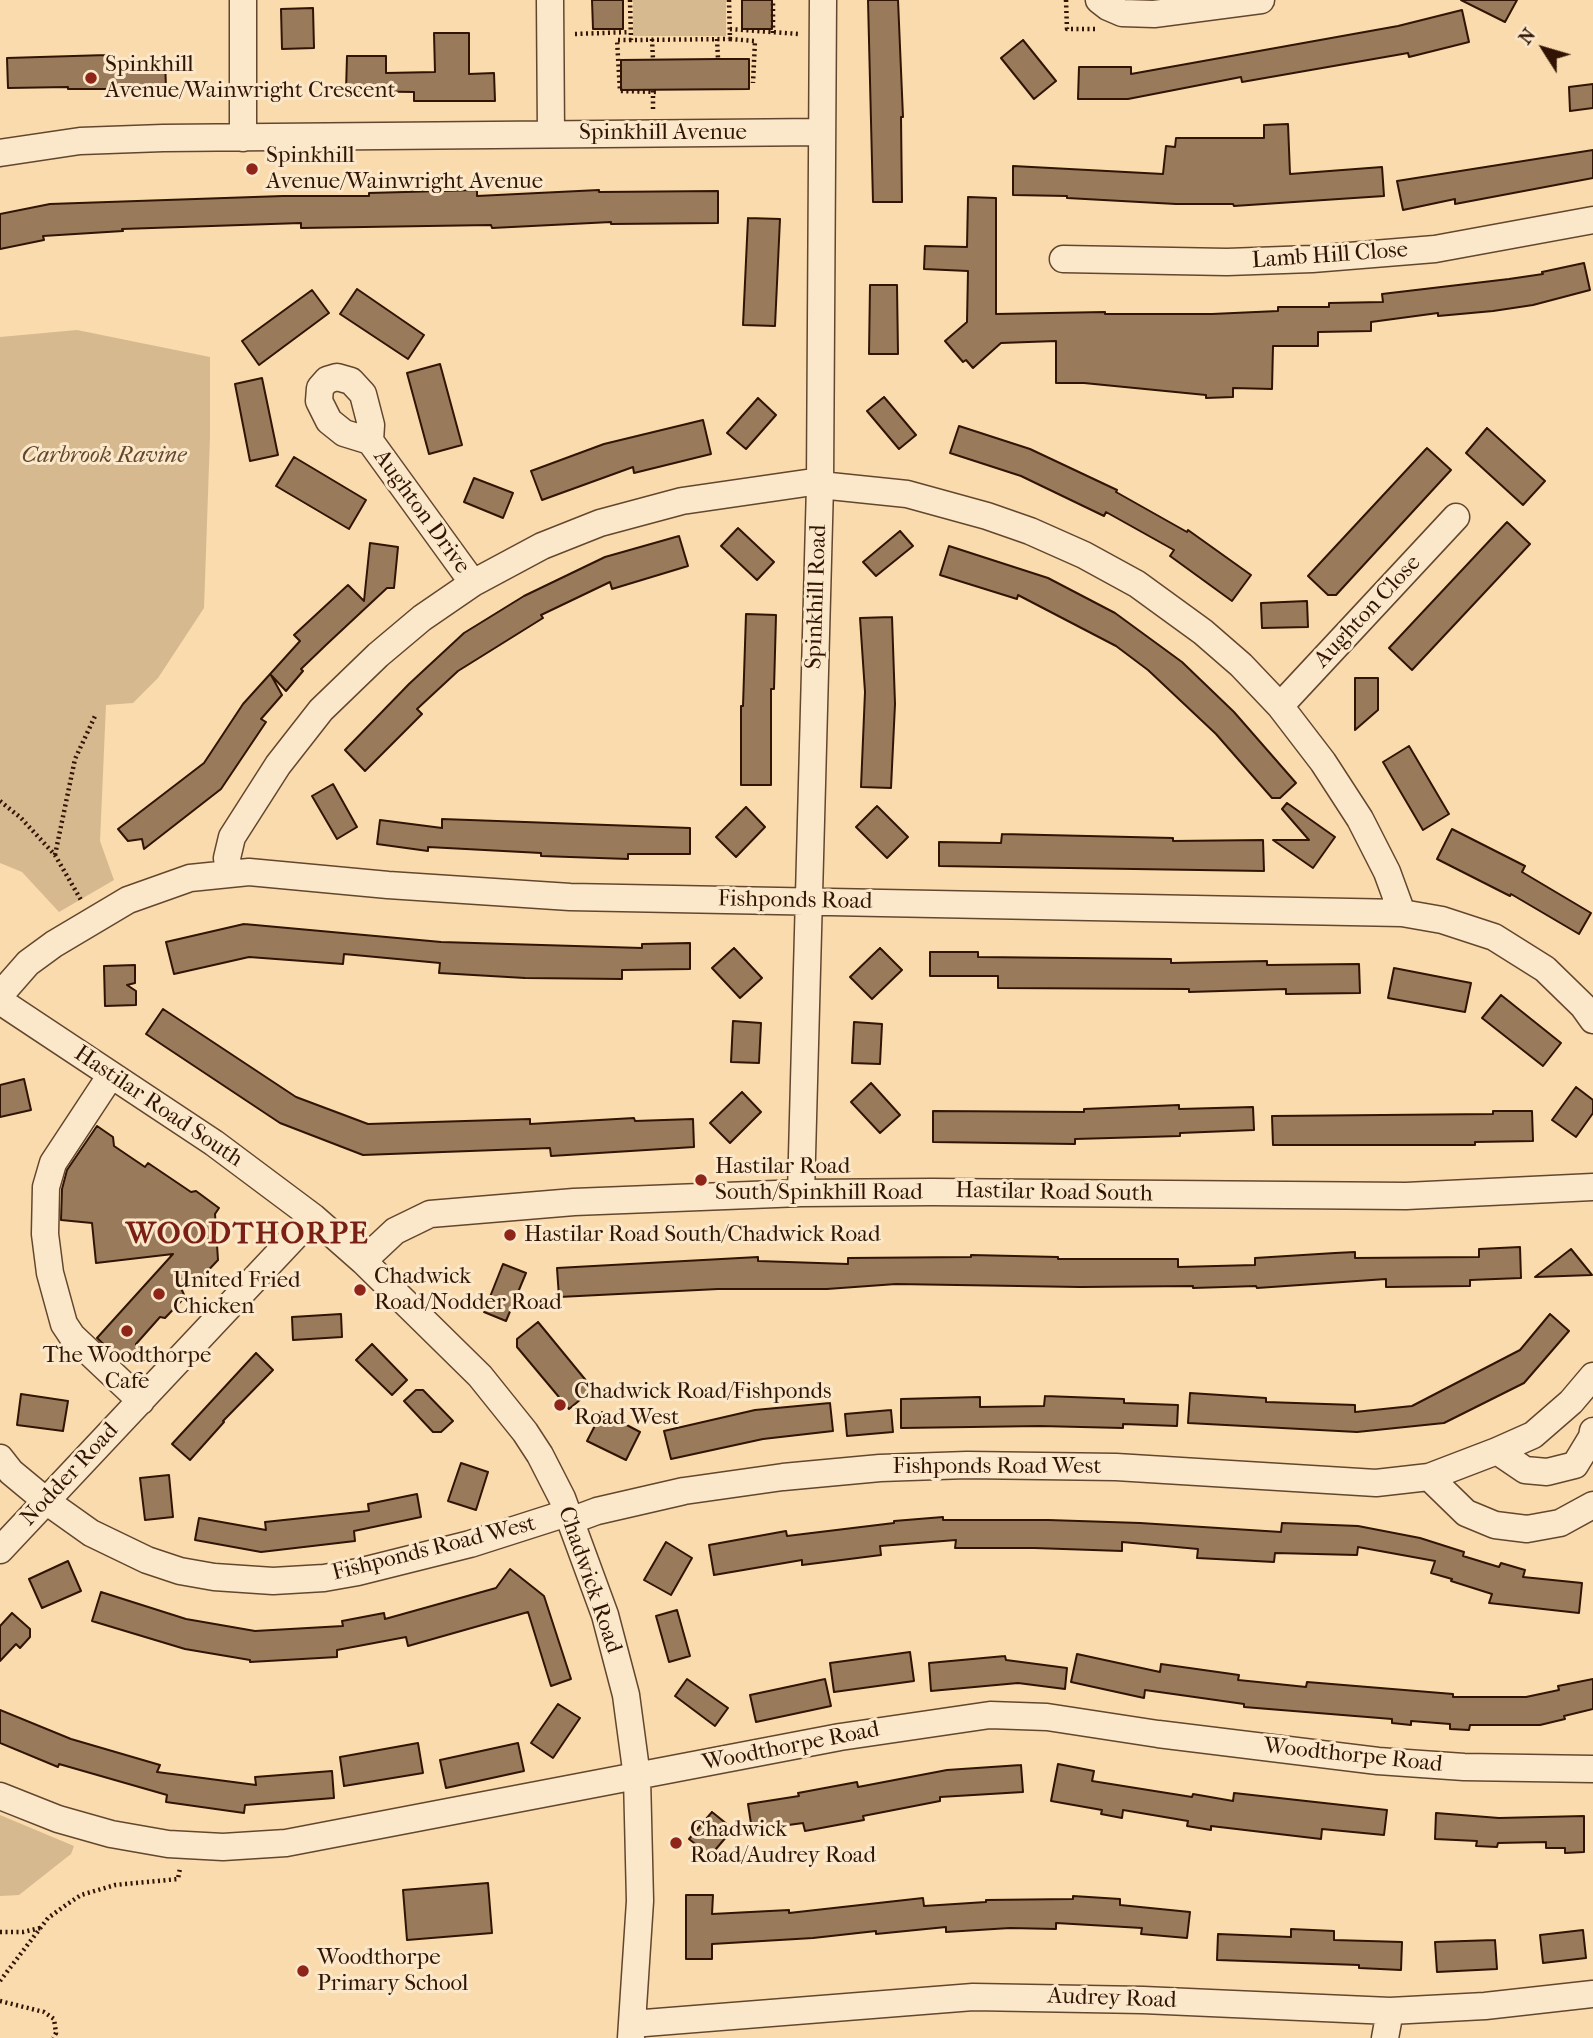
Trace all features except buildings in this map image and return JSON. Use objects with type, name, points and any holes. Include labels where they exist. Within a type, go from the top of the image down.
[{"type":"street","points":[[243,0],[243,138]]},
{"type":"street","points":[[550,0],[551,134]]},
{"type":"street","name":"Spinkhill Road","points":[[801,1193],[820,483],[823,0]]},
{"type":"street","points":[[1099,0],[1122,13],[1154,15],[1261,0]]},
{"type":"street","name":"Spinkhill Avenue","points":[[0,153],[80,141],[822,132]]},
{"type":"street","name":"Lamb Hill Close","points":[[1063,259],[1227,262],[1312,259],[1435,249],[1593,220]]},
{"type":"street","name":"Aughton Drive","points":[[370,440],[473,583]]},
{"type":"street","points":[[229,873],[228,858],[232,837],[278,765],[321,710],[386,648],[422,618],[473,583],[542,546],[600,523],[682,501],[820,483],[906,494],[998,520],[1084,555],[1137,584],[1203,632],[1280,706],[1323,762],[1360,820],[1387,872],[1402,913]]},
{"type":"street","name":"Aughton Close","points":[[1280,706],[1456,517]]},
{"type":"street","name":"Fishponds Road","points":[[0,998],[29,963],[89,921],[128,900],[190,878],[229,873],[274,872],[388,885],[570,897],[1402,913],[1442,920],[1494,937],[1545,969],[1583,1006],[1593,1020]]},
{"type":"street","name":"Hastilar Road South","points":[[0,998],[214,1143],[313,1217]]},
{"type":"street","points":[[111,1075],[53,1163],[46,1186],[45,1234],[50,1273],[64,1324],[72,1336],[141,1401]]},
{"type":"street","name":"Hastilar Road South","points":[[363,1261],[376,1246],[404,1225],[430,1214],[573,1202],[801,1193],[932,1192],[1406,1196],[1593,1187]]},
{"type":"street","name":"Chadwick Road","points":[[313,1217],[363,1261],[458,1354],[503,1403],[540,1455],[569,1517],[605,1615],[625,1695],[637,1777],[640,1901],[632,2031]]},
{"type":"street","name":"Nodder Road","points":[[0,1550],[313,1217]]},
{"type":"street","name":"Fishponds Road West","points":[[0,1458],[11,1472],[46,1501],[91,1533],[147,1560],[180,1571],[214,1577],[273,1581],[324,1578],[381,1567],[569,1517],[684,1491],[783,1477],[880,1468],[967,1465],[1116,1467],[1376,1483],[1429,1477],[1533,1434],[1589,1392]]},
{"type":"street","points":[[1497,1451],[1525,1470],[1546,1472],[1575,1465],[1593,1431]]},
{"type":"street","points":[[1429,1477],[1466,1513],[1495,1525],[1528,1529],[1560,1523],[1593,1505]]},
{"type":"street","name":"Woodthorpe Road","points":[[0,1796],[58,1819],[111,1835],[168,1844],[223,1847],[286,1843],[840,1737],[990,1715],[1047,1717],[1158,1734],[1378,1761],[1464,1767],[1593,1769]]},
{"type":"street","name":"Audrey Road","points":[[632,2031],[973,1997],[1143,2000],[1390,2011],[1485,2006],[1593,1994]]},
{"type":"street","points":[[1385,2038],[1390,2011]]},
{"type":"path","points":[[630,0],[631,40]]},
{"type":"path","points":[[729,0],[730,39]]},
{"type":"path","points":[[773,33],[774,0]]},
{"type":"path","points":[[1066,0],[1067,29],[1099,29]]},
{"type":"path","points":[[730,29],[803,34]]},
{"type":"path","points":[[567,34],[630,32]]},
{"type":"path","points":[[718,39],[718,59]]},
{"type":"path","points":[[653,114],[655,91],[620,91],[617,40],[755,41],[753,83]]},
{"type":"path","points":[[652,40],[653,60]]},
{"type":"path","points":[[55,855],[75,759],[95,716]]},
{"type":"path","points":[[0,801],[21,818],[55,855],[81,901]]},
{"type":"path","points":[[0,1981],[48,1918],[81,1895],[115,1885],[178,1879],[181,1864]]},
{"type":"path","points":[[0,1932],[23,1932],[40,1928]]},
{"type":"path","points":[[0,2001],[44,2012],[54,2019],[56,2033],[53,2038]]},
{"type":"green space","points":[[633,0],[726,0],[726,36],[633,36]]},
{"type":"green space","name":"Carbrook Ravine","points":[[77,330],[210,357],[210,437],[204,608],[158,678],[133,703],[106,705],[100,841],[114,880],[59,912],[22,872],[0,863],[0,337]]},
{"type":"green space","points":[[0,1815],[74,1846],[71,1854],[19,1895],[0,1896]]},
{"type":"place","name":"Spinkhill Avenue/Wainwright Crescent","points":[[91,78]]},
{"type":"place","name":"Spinkhill Avenue/Wainwright Avenue","points":[[252,169]]},
{"type":"place","name":"Hastilar Road South/Spinkhill Road","points":[[701,1180]]},
{"type":"place","name":"Hastilar Road South/Chadwick Road","points":[[510,1235]]},
{"type":"place","name":"Chadwick Road/Nodder Road","points":[[360,1290]]},
{"type":"place","name":"United Fried Chicken","points":[[159,1294]]},
{"type":"place","name":"The Woodthorpe Cafe","points":[[127,1331]]},
{"type":"place","name":"Chadwick Road/Fishponds Road West","points":[[560,1405]]},
{"type":"place","name":"Chadwick Road/Audrey Road","points":[[676,1843]]},
{"type":"place","name":"Woodthorpe Primary School","points":[[303,1971]]},
{"type":"district","name":"WOODTHORPE","points":[[248,1236]]}]
